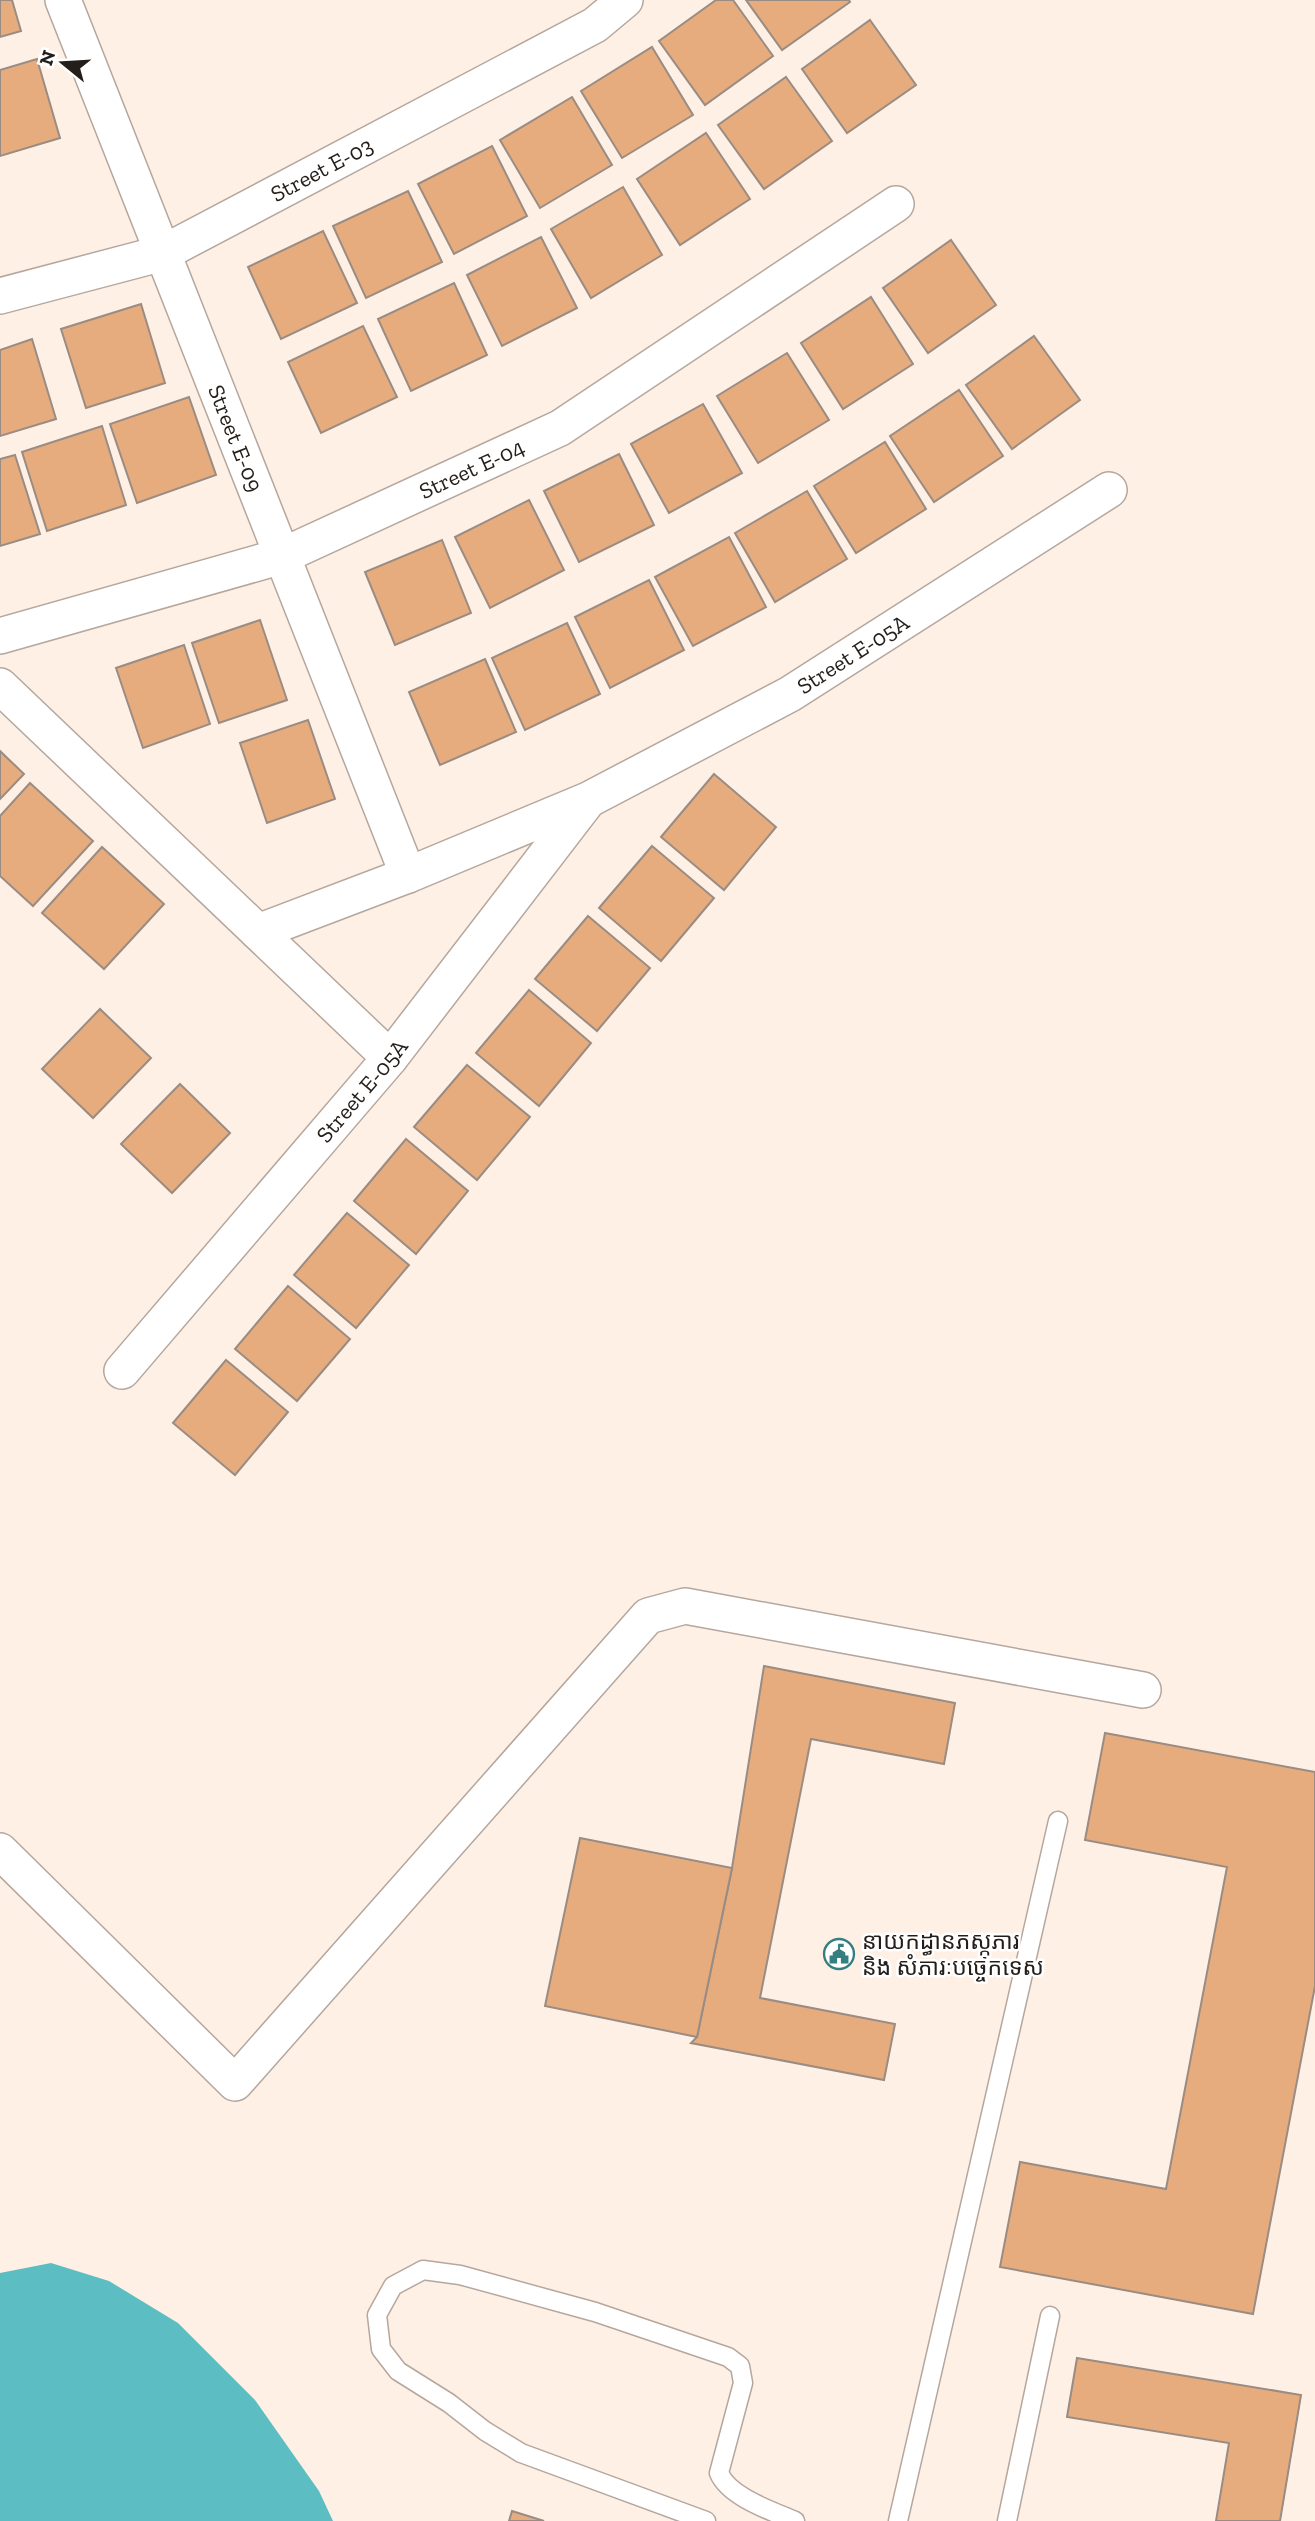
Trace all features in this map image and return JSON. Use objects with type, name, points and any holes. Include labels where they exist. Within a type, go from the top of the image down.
[{"type":"street","name":"Street E-09","points":[[63,0],[408,875]]},
{"type":"street","name":"Street E-03","points":[[0,296],[163,253],[596,25],[625,0]]},
{"type":"street","name":"Street E-04","points":[[0,636],[282,556],[561,428],[896,204]]},
{"type":"street","name":"Street E-05A","points":[[258,932],[408,875],[588,800],[790,694],[1109,491]]},
{"type":"street","points":[[0,686],[390,1058]]},
{"type":"street","name":"Street E-05A","points":[[122,1371],[390,1058],[588,800]]},
{"type":"street","points":[[0,1852],[234,2083],[648,1616],[685,1606],[1143,1690]]},
{"type":"lane","points":[[898,2521],[1058,1821]]},
{"type":"lane","points":[[706,2521],[521,2453],[398,2371],[381,2349],[377,2315],[393,2286],[423,2270],[460,2275],[595,2312],[727,2357],[740,2366],[743,2383],[719,2473],[724,2483],[734,2491],[795,2521]]},
{"type":"lane","points":[[1007,2521],[1050,2316]]},
{"type":"water","points":[[51,2263],[109,2281],[178,2323],[255,2400],[319,2491],[333,2521],[0,2521],[0,2273]]},
{"type":"building","points":[[0,0],[12,0],[21,31],[0,37]]},
{"type":"building","points":[[716,0],[733,0],[773,56],[705,105],[659,41]]},
{"type":"building","points":[[746,0],[849,0],[850,2],[782,50]]},
{"type":"building","points":[[870,20],[916,85],[847,133],[802,69]]},
{"type":"building","points":[[652,47],[693,115],[622,158],[581,91]]},
{"type":"building","points":[[37,59],[60,138],[0,156],[0,70]]},
{"type":"building","points":[[786,77],[832,141],[764,189],[718,125]]},
{"type":"building","points":[[572,97],[612,165],[540,208],[500,140]]},
{"type":"building","points":[[706,133],[750,199],[680,245],[637,179]]},
{"type":"building","points":[[492,146],[527,216],[454,254],[418,184]]},
{"type":"building","points":[[623,187],[662,255],[591,298],[551,229]]},
{"type":"building","points":[[408,191],[442,262],[366,298],[333,226]]},
{"type":"building","points":[[323,231],[357,303],[281,339],[248,267]]},
{"type":"building","points":[[541,237],[577,308],[502,346],[467,275]]},
{"type":"building","points":[[951,240],[996,305],[928,353],[883,288]]},
{"type":"building","points":[[454,283],[487,355],[411,391],[378,319]]},
{"type":"building","points":[[871,297],[913,364],[843,409],[801,343]]},
{"type":"building","points":[[141,304],[165,383],[86,408],[61,329]]},
{"type":"building","points":[[363,326],[397,397],[321,433],[288,362]]},
{"type":"building","points":[[1034,336],[1080,400],[1012,449],[966,385]]},
{"type":"building","points":[[32,339],[56,419],[0,436],[0,350]]},
{"type":"building","points":[[787,353],[829,420],[758,463],[717,396]]},
{"type":"building","points":[[959,390],[1003,456],[934,502],[890,436]]},
{"type":"building","points":[[189,397],[216,475],[137,503],[110,424]]},
{"type":"building","points":[[703,404],[742,473],[669,513],[631,444]]},
{"type":"building","points":[[102,426],[126,505],[47,531],[22,452]]},
{"type":"building","points":[[885,442],[926,509],[856,553],[814,486]]},
{"type":"building","points":[[619,454],[654,525],[579,562],[544,491]]},
{"type":"building","points":[[15,455],[40,534],[0,546],[0,459]]},
{"type":"building","points":[[807,491],[847,559],[775,602],[735,533]]},
{"type":"building","points":[[529,500],[564,570],[490,608],[455,537]]},
{"type":"building","points":[[729,537],[766,607],[693,646],[655,577]]},
{"type":"building","points":[[442,540],[471,613],[395,645],[365,572]]},
{"type":"building","points":[[649,580],[684,650],[610,688],[575,617]]},
{"type":"building","points":[[260,620],[287,700],[219,723],[192,643]]},
{"type":"building","points":[[567,623],[600,694],[525,730],[492,658]]},
{"type":"building","points":[[184,645],[210,724],[143,748],[116,668]]},
{"type":"building","points":[[485,659],[516,732],[440,765],[409,692]]},
{"type":"building","points":[[308,720],[335,799],[267,823],[240,743]]},
{"type":"building","points":[[0,751],[24,774],[0,799]]},
{"type":"building","points":[[714,774],[776,827],[724,890],[661,837]]},
{"type":"building","points":[[30,783],[93,841],[33,906],[0,876],[0,816]]},
{"type":"building","points":[[652,846],[714,898],[661,961],[599,908]]},
{"type":"building","points":[[102,847],[164,904],[104,969],[42,913]]},
{"type":"building","points":[[588,916],[650,968],[597,1031],[535,979]]},
{"type":"building","points":[[529,990],[591,1043],[539,1106],[476,1053]]},
{"type":"building","points":[[100,1009],[151,1058],[93,1118],[42,1069]]},
{"type":"building","points":[[467,1065],[530,1117],[477,1180],[414,1127]]},
{"type":"building","points":[[180,1084],[230,1133],[172,1193],[121,1144]]},
{"type":"building","points":[[406,1139],[468,1191],[416,1254],[354,1201]]},
{"type":"building","points":[[347,1213],[409,1265],[356,1328],[294,1275]]},
{"type":"building","points":[[288,1286],[350,1339],[297,1401],[235,1349]]},
{"type":"building","points":[[226,1360],[288,1412],[235,1475],[173,1423]]},
{"type":"building","points":[[764,1666],[955,1703],[944,1764],[811,1739],[760,1998],[895,2024],[884,2080],[691,2043],[697,2037],[732,1868]]},
{"type":"building","points":[[1105,1733],[1315,1772],[1315,1986],[1253,2314],[1000,2267],[1020,2162],[1166,2189],[1227,1867],[1085,1840]]},
{"type":"building","points":[[580,1838],[732,1868],[697,2037],[545,2006]]},
{"type":"building","points":[[1077,2358],[1301,2395],[1280,2521],[1216,2521],[1229,2443],[1067,2417]]},
{"type":"building","points":[[512,2511],[544,2521],[509,2521]]},
{"type":"place","name":"នាយកដ្ធានភស្កុភារ និង សំភារៈបច្ចេកទេស","points":[[839,1954]]}]
